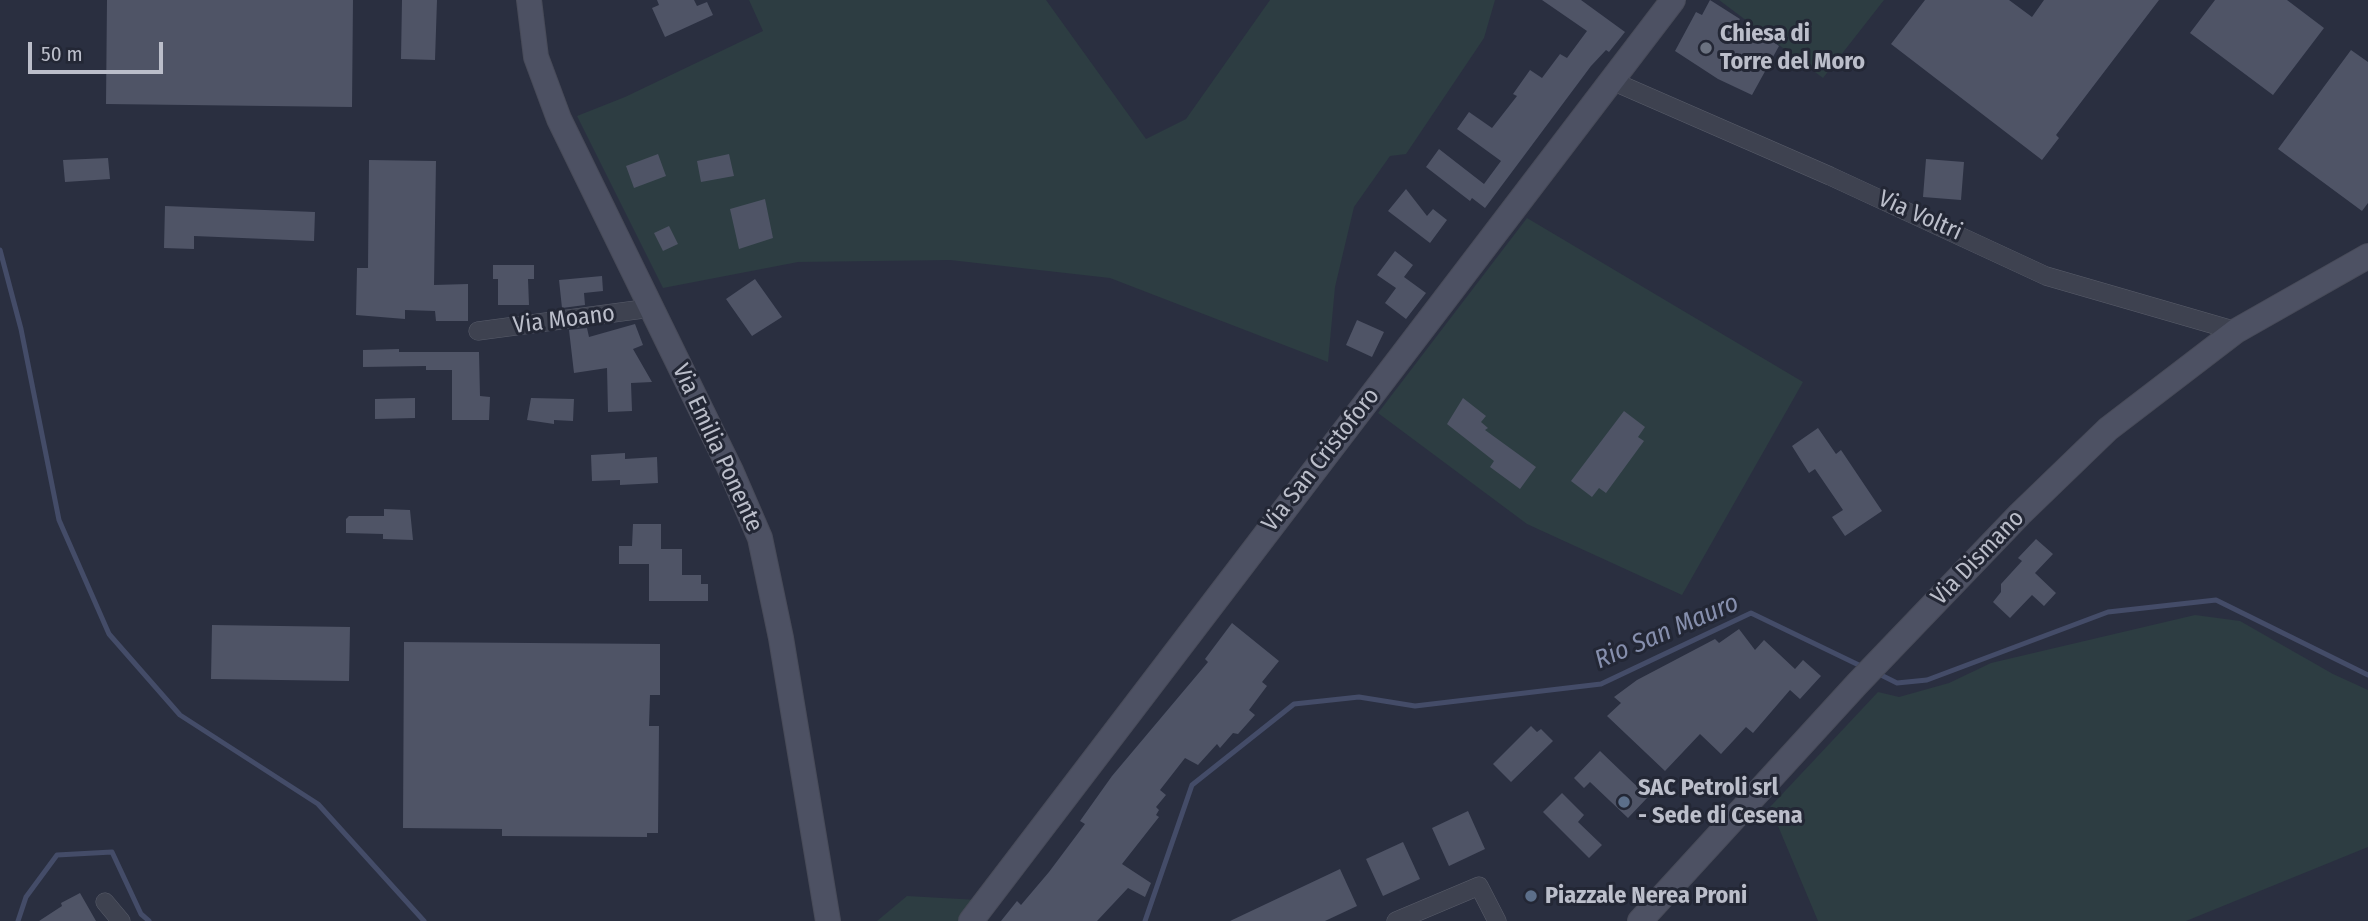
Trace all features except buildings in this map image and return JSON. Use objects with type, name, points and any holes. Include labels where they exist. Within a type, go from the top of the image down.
[{"type":"main road","name":"Via Emilia Ponente","points":[[529,0],[536,57],[546,86],[731,471],[760,538],[781,638],[828,921]]},
{"type":"main road","name":"Via San Cristoforo","points":[[971,921],[1673,0]]},
{"type":"main road","name":"Via Dismano","points":[[1640,921],[1857,684],[2020,514],[2108,429],[2236,331],[2368,256]]},
{"type":"street","name":"Via Voltri","points":[[1610,80],[1854,186],[2046,276],[2236,331]]},
{"type":"street","name":"Via Moano","points":[[478,331],[651,308]]},
{"type":"street","points":[[1396,921],[1479,886],[1497,921]]},
{"type":"street","points":[[106,902],[121,921]]},
{"type":"shaded area","points":[[749,0],[1046,0],[1146,139],[1186,119],[1270,0],[1495,0],[1484,38],[1406,154],[1390,156],[1354,207],[1335,287],[1328,362],[1110,278],[950,260],[798,262],[663,288],[577,116],[625,97],[763,31]]},
{"type":"shaded area","points":[[1719,0],[1884,0],[1823,78]]},
{"type":"shaded area","points":[[1527,218],[1803,382],[1682,595],[1527,524],[1378,413]]},
{"type":"shaded area","points":[[2195,615],[2240,621],[2333,674],[2368,690],[2368,847],[2186,921],[1818,921],[1770,807],[1878,692],[1899,697],[1949,683],[1991,663]]},
{"type":"shaded area","points":[[907,896],[978,900],[962,921],[877,921]]},
{"type":"waterway","points":[[0,250],[21,329],[59,520],[109,634],[180,715],[318,804],[424,921]]},
{"type":"waterway","name":"Rio San Mauro","points":[[1877,673],[1897,683],[1927,680],[2108,612],[2216,600],[2368,675]]},
{"type":"waterway","name":"Rio San Mauro","points":[[1145,921],[1192,785],[1294,704],[1359,697],[1415,706],[1601,684],[1751,613],[1865,668]]},
{"type":"waterway","name":"Rio San Mauro","points":[[18,921],[26,897],[57,855],[112,852],[141,914],[149,921]]},
{"type":"place","name":"Chiesa di Torre del Moro","points":[[1706,48]]},
{"type":"place","name":"SAC Petroli srl - Sede di Cesena","points":[[1624,802]]},
{"type":"place","name":"Piazzale Nerea Proni","points":[[1531,896]]}]
